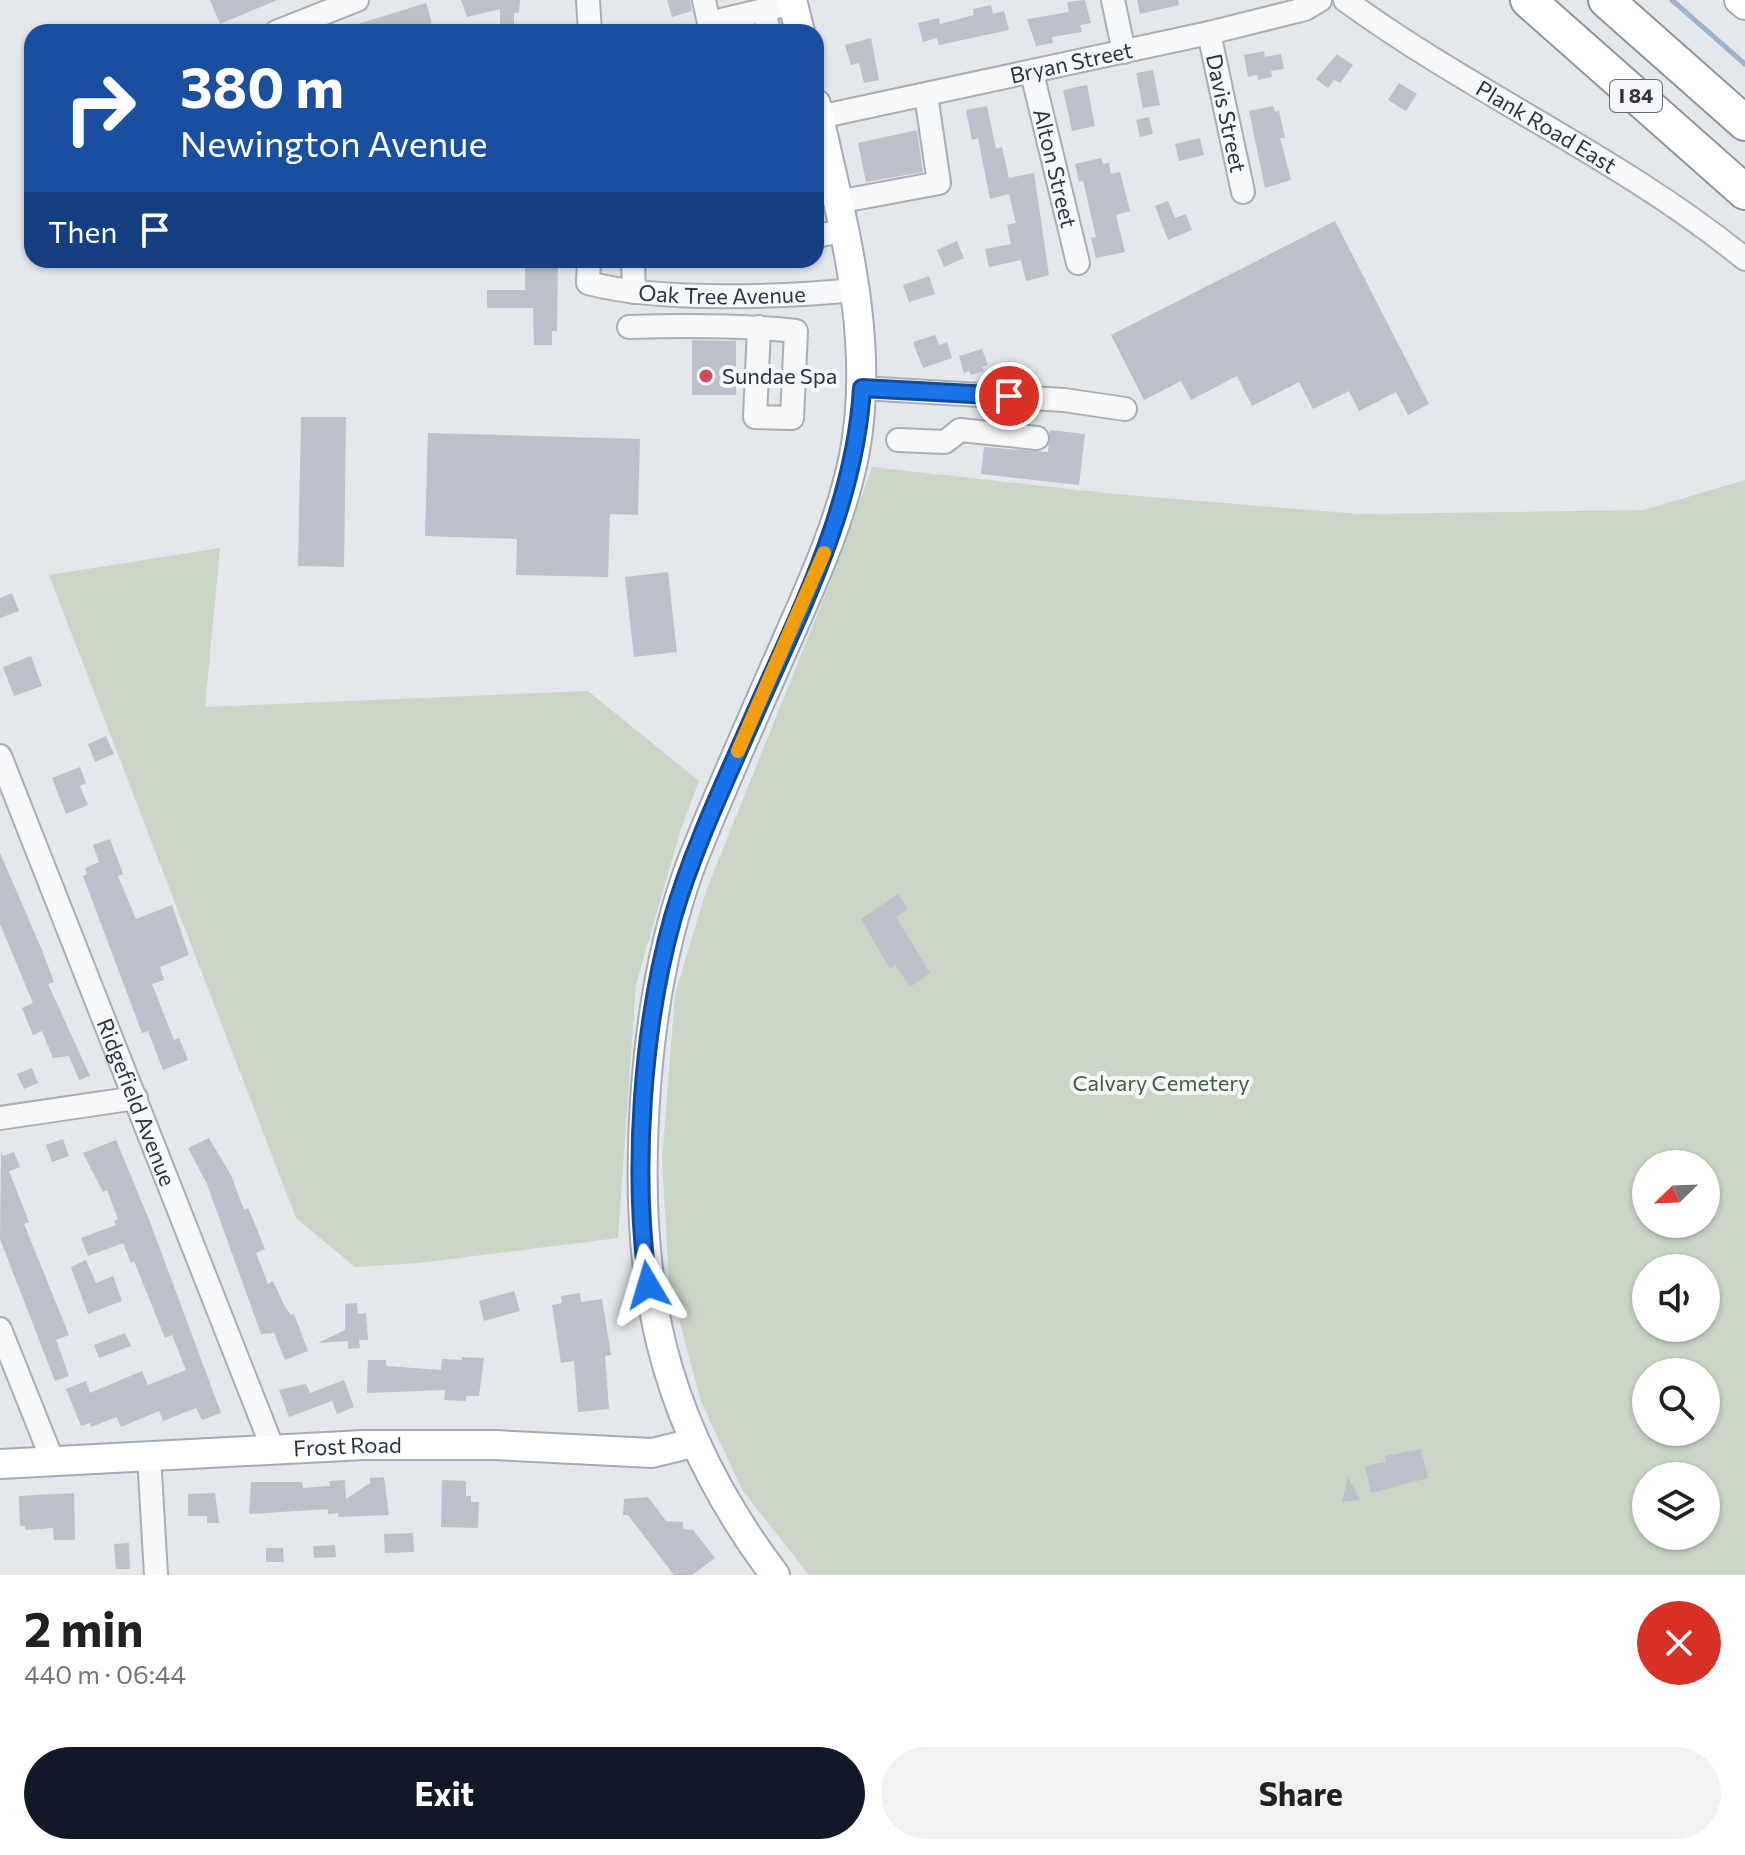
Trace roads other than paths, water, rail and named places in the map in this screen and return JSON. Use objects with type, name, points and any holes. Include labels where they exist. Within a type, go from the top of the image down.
[{"type":"highway","name":"I 84","points":[[1528,0],[1745,192]]},
{"type":"highway","name":"I 84","points":[[1606,0],[1745,123]]},
{"type":"main road","points":[[1739,0],[1745,5]]},
{"type":"main road","points":[[775,1575],[722,1499],[693,1443],[661,1345],[643,1240],[644,1114],[656,997],[673,919],[692,863],[838,516],[854,454],[862,388],[855,290],[830,234],[837,202],[824,142]]},
{"type":"main road","name":"Frost Road","points":[[0,1464],[273,1449],[446,1444],[652,1453],[693,1443]]},
{"type":"street","points":[[296,24],[357,0]]},
{"type":"street","points":[[588,0],[590,24]]},
{"type":"street","points":[[704,0],[709,24]]},
{"type":"street","points":[[1113,0],[1124,52]]},
{"type":"street","name":"Bryan Street","points":[[824,109],[926,95],[1032,73],[1305,9],[1320,0]]},
{"type":"street","name":"Plank Road East","points":[[1345,0],[1417,49],[1619,167],[1745,259]]},
{"type":"street","points":[[738,24],[793,19]]},
{"type":"street","name":"Davis Street","points":[[1209,33],[1243,192]]},
{"type":"street","name":"Alton Street","points":[[1032,73],[1078,263]]},
{"type":"street","points":[[837,202],[939,183],[926,95]]},
{"type":"street","name":"Oak Tree Avenue","points":[[589,268],[588,283],[634,292],[792,294],[855,290]]},
{"type":"street","points":[[633,268],[634,292]]},
{"type":"street","points":[[629,327],[722,324],[759,327]]},
{"type":"street","points":[[862,388],[1064,400],[1125,409]]},
{"type":"street","points":[[954,393],[960,430]]},
{"type":"street","points":[[898,440],[945,442],[960,430],[1037,438]]},
{"type":"street","name":"Ridgefield Avenue","points":[[0,756],[273,1449]]},
{"type":"street","points":[[0,1118],[19,1112],[136,1098]]},
{"type":"street","points":[[0,1329],[52,1459]]},
{"type":"street","points":[[149,1455],[156,1575]]},
{"type":"waterway","points":[[1672,0],[1745,64]]},
{"type":"place","name":"Sundae Spa","points":[[706,376]]},
{"type":"park label","name":"Calvary Cemetery","points":[[1161,1083]]}]
